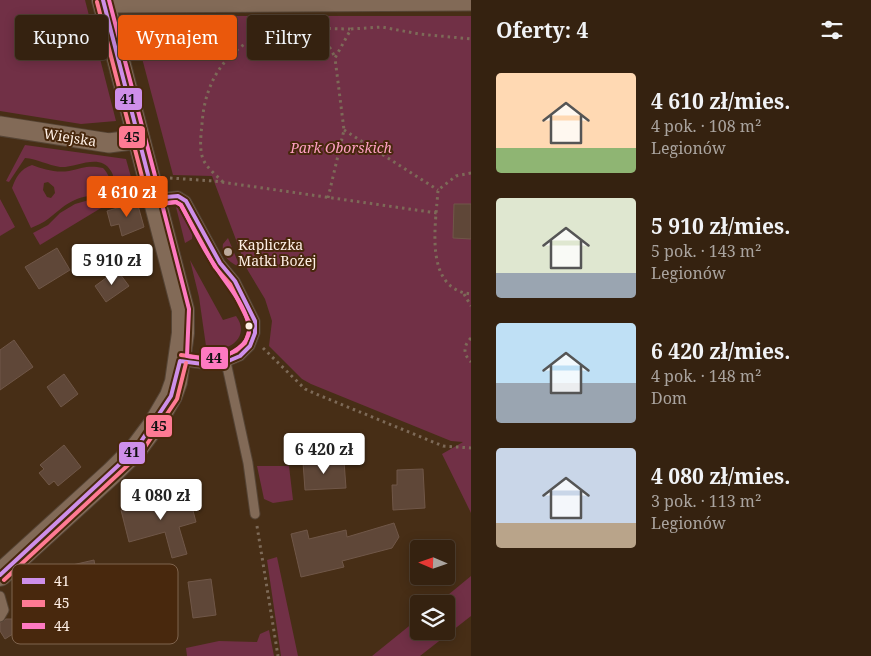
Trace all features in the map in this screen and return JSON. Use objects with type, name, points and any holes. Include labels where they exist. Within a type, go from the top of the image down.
[{"type":"street","points":[[0,575],[136,450],[171,396],[180,361],[183,310],[161,197],[139,139],[103,3],[465,1]]},
{"type":"street","name":"Wiejska","points":[[0,126],[109,143],[139,139]]},
{"type":"lane","points":[[161,197],[178,196],[186,200],[220,263],[235,281],[255,321],[255,333],[250,346],[240,356],[226,362],[210,365],[180,361]]},
{"type":"lane","points":[[226,362],[248,463],[255,514]]},
{"type":"lane","points":[[0,596],[4,610],[0,617]]},
{"type":"path","points":[[329,29],[382,27],[419,34],[471,39]]},
{"type":"path","points":[[335,58],[351,29]]},
{"type":"path","points":[[224,183],[204,160],[201,151],[203,108],[208,88],[216,72],[229,58],[247,44]]},
{"type":"path","points":[[328,198],[344,130],[335,58],[329,46]]},
{"type":"path","points":[[344,130],[438,190]]},
{"type":"path","points":[[161,197],[162,174],[173,179],[224,183],[437,213]]},
{"type":"path","points":[[471,174],[456,176],[438,190],[436,258],[443,278],[455,290],[464,294],[471,294]]},
{"type":"path","points":[[464,294],[471,306]]},
{"type":"path","points":[[471,338],[466,344],[465,350],[471,362]]},
{"type":"path","points":[[266,352],[311,391],[443,446],[471,448]]},
{"type":"path","points":[[255,514],[278,656]]},
{"type":"green space","points":[[0,0],[85,0],[89,15],[15,15],[15,60],[100,60],[116,121],[81,124],[0,111]]},
{"type":"green space","name":"Park Oborskich","points":[[237,16],[247,16],[247,60],[329,60],[329,16],[471,16],[471,513],[442,454],[463,442],[451,441],[311,384],[302,379],[269,346],[272,321],[265,299],[247,269],[212,176],[173,175],[142,60],[237,60]]},
{"type":"green space","points":[[25,145],[126,159],[134,188],[40,245],[33,233],[48,225],[60,213],[75,204],[96,198],[108,190],[110,195],[115,190],[111,185],[113,176],[106,165],[101,162],[87,162],[60,167],[25,158],[9,182],[6,181]]},
{"type":"green space","points":[[32,165],[59,171],[89,167],[103,168],[108,175],[109,183],[103,191],[72,201],[46,220],[31,228],[12,188],[19,174]],"holes":[[[48,182],[54,187],[55,193],[51,198],[47,197],[43,190],[44,183]]]},
{"type":"green space","points":[[0,199],[15,227],[0,236]]},
{"type":"green space","points":[[176,207],[183,209],[193,230],[192,239],[185,243]]},
{"type":"green space","points":[[228,238],[240,267],[230,261],[223,252],[223,244]]},
{"type":"green space","points":[[190,260],[223,320],[236,316],[240,324],[241,331],[239,337],[228,346],[214,348],[206,346],[199,297]]},
{"type":"green space","points":[[257,466],[289,466],[293,500],[273,503],[264,499]]},
{"type":"green space","points":[[277,557],[298,656],[281,656],[267,560]]},
{"type":"green space","points":[[471,576],[471,616],[455,629],[455,595],[448,595]]},
{"type":"green space","points":[[410,625],[410,640],[440,640],[420,656],[372,656]]},
{"type":"green space","points":[[269,630],[274,656],[187,656],[186,648],[219,641],[257,642],[260,634]]},
{"type":"building","points":[[137,202],[144,227],[122,236],[119,224],[111,226],[107,211]]},
{"type":"building","points":[[454,204],[471,204],[471,239],[453,238]]},
{"type":"building","points":[[57,248],[70,270],[39,289],[25,267]]},
{"type":"building","points":[[117,270],[129,286],[106,302],[95,286]]},
{"type":"building","points":[[14,340],[33,367],[0,390],[0,350]]},
{"type":"building","points":[[64,374],[78,394],[61,407],[47,387]]},
{"type":"building","points":[[64,445],[81,467],[58,486],[54,481],[49,485],[39,473],[44,469],[40,465]]},
{"type":"building","points":[[344,461],[346,488],[305,490],[303,462]]},
{"type":"building","points":[[423,469],[425,508],[393,510],[392,485],[397,485],[397,470]]},
{"type":"building","points":[[188,492],[196,522],[179,527],[187,554],[172,558],[165,532],[129,542],[121,510]]},
{"type":"building","points":[[394,523],[399,537],[392,548],[342,561],[344,567],[301,577],[291,534],[307,530],[309,539],[346,530],[347,537]]},
{"type":"building","points":[[94,560],[95,564],[77,564]]},
{"type":"building","points":[[211,579],[216,615],[193,618],[188,582]]},
{"type":"building","points":[[6,619],[12,619],[12,634],[5,639],[0,631],[0,623]]},
{"type":"transit line","name":"41","points":[[103,0],[154,198]]},
{"type":"transit line","name":"44","points":[[109,0],[159,191]]},
{"type":"transit line","name":"45","points":[[97,2],[148,200]]},
{"type":"transit line","name":"41","points":[[154,198],[178,196],[186,201],[220,263],[235,281],[255,321],[255,333],[250,346],[240,356],[226,362],[210,365],[180,361]]},
{"type":"transit line","name":"45","points":[[155,204],[176,202],[181,205],[215,267],[230,284],[249,322],[249,332],[245,343],[236,351],[210,359],[181,355]]},
{"type":"transit line","name":"44","points":[[176,202],[181,205],[219,273],[238,299],[248,322],[248,337],[244,343],[232,353],[224,356],[209,359],[187,356],[189,309],[162,204],[176,202]]},
{"type":"transit line","name":"41","points":[[0,575],[136,449],[171,396],[180,361]]},
{"type":"transit line","name":"45","points":[[21,564],[141,453],[177,399],[186,363]]},
{"type":"transit line","name":"45","points":[[4,580],[12,573]]},
{"type":"place","name":"Kapliczka Matki Bożej","points":[[228,252]]}]
